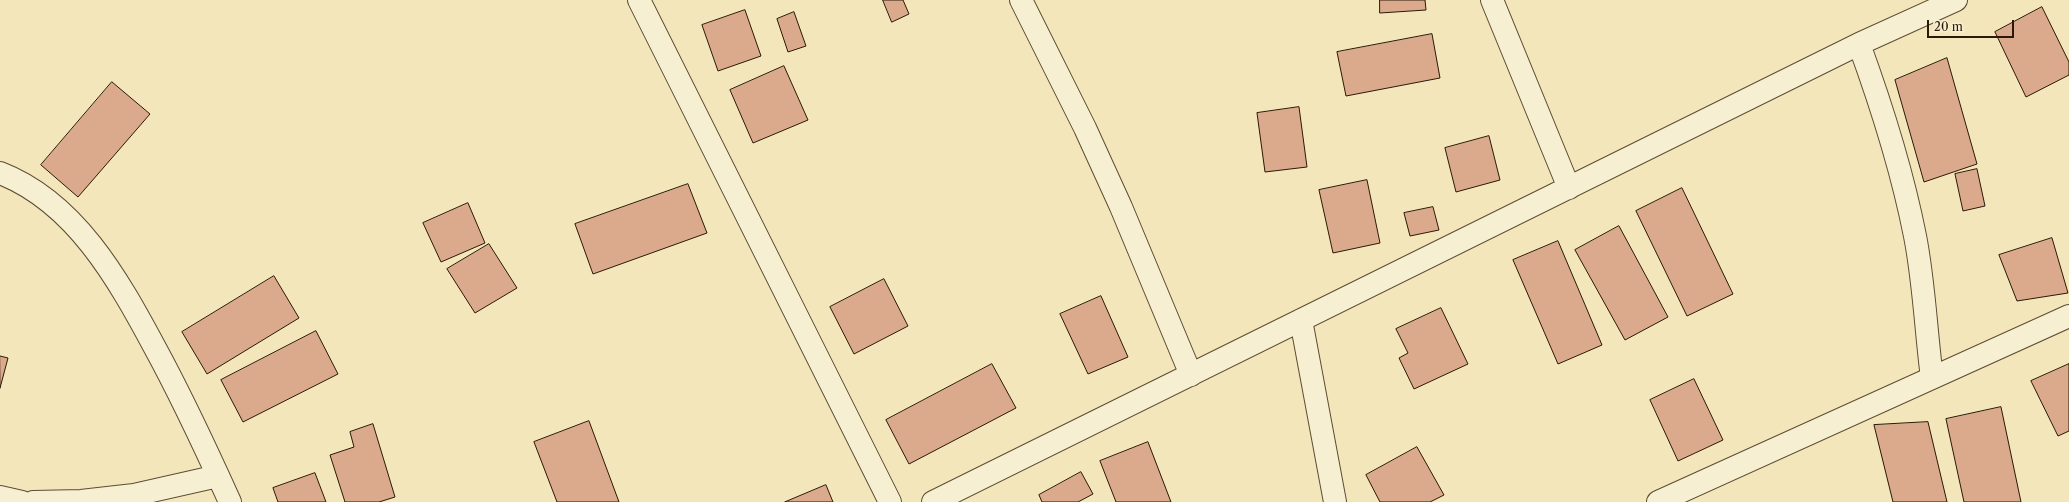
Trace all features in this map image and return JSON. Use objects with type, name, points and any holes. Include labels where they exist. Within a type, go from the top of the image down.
[{"type":"street","points":[[639,0],[890,502]]},
{"type":"street","points":[[1022,0],[1085,128],[1118,200],[1191,375]]},
{"type":"street","points":[[1492,0],[1569,188]]},
{"type":"street","points":[[933,502],[1859,44],[1956,0]]},
{"type":"street","points":[[1859,44],[1886,119],[1905,189],[1916,238],[1932,378]]},
{"type":"street","points":[[0,173],[13,178],[49,202],[87,239],[127,295],[183,400],[230,502]]},
{"type":"street","points":[[1658,502],[2069,316]]},
{"type":"street","points":[[1301,320],[1336,502]]},
{"type":"street","points":[[33,502],[81,501],[134,494],[218,476]]},
{"type":"street","points":[[0,496],[22,502]]},
{"type":"building","points":[[883,0],[903,0],[909,14],[892,22]]},
{"type":"building","points":[[1380,0],[1425,0],[1426,10],[1380,13]]},
{"type":"building","points":[[2042,7],[2069,62],[2069,75],[2026,97],[1995,32]]},
{"type":"building","points":[[745,10],[761,56],[718,71],[702,25]]},
{"type":"building","points":[[794,12],[806,46],[788,52],[777,19]]},
{"type":"building","points":[[1432,34],[1440,78],[1346,96],[1337,52]]},
{"type":"building","points":[[1947,58],[1977,164],[1924,182],[1895,80]]},
{"type":"building","points":[[784,66],[808,120],[753,143],[730,90]]},
{"type":"building","points":[[112,82],[150,114],[78,197],[41,165]]},
{"type":"building","points":[[1299,107],[1307,167],[1265,172],[1257,113]]},
{"type":"building","points":[[1489,136],[1500,180],[1456,192],[1445,148]]},
{"type":"building","points":[[1977,169],[1985,206],[1963,211],[1955,174]]},
{"type":"building","points":[[1367,180],[1380,243],[1333,253],[1319,190]]},
{"type":"building","points":[[688,184],[707,233],[593,274],[575,224]]},
{"type":"building","points":[[1682,188],[1733,294],[1687,316],[1636,211]]},
{"type":"building","points":[[468,203],[485,243],[441,262],[423,223]]},
{"type":"building","points":[[1433,207],[1439,230],[1410,236],[1404,213]]},
{"type":"building","points":[[1619,226],[1668,317],[1625,340],[1575,250]]},
{"type":"building","points":[[2052,238],[2068,293],[2017,301],[1999,255]]},
{"type":"building","points":[[1558,241],[1602,345],[1558,364],[1513,260]]},
{"type":"building","points":[[489,244],[517,288],[475,313],[447,269]]},
{"type":"building","points":[[274,276],[299,318],[207,374],[182,332]]},
{"type":"building","points":[[884,279],[908,326],[854,354],[830,307]]},
{"type":"building","points":[[1101,296],[1128,357],[1088,374],[1060,314]]},
{"type":"building","points":[[1441,308],[1468,364],[1414,389],[1399,358],[1408,353],[1396,329]]},
{"type":"building","points":[[316,331],[338,374],[243,422],[221,380]]},
{"type":"building","points":[[0,356],[8,358],[0,388]]},
{"type":"building","points":[[992,364],[1016,408],[909,464],[886,420]]},
{"type":"building","points":[[2069,364],[2069,431],[2058,436],[2031,381]]},
{"type":"building","points":[[1694,379],[1723,440],[1678,461],[1650,400]]},
{"type":"building","points":[[2001,407],[2021,502],[1964,502],[1946,419]]},
{"type":"building","points":[[589,421],[619,502],[557,502],[534,442]]},
{"type":"building","points":[[1928,422],[1947,502],[1893,502],[1874,425]]},
{"type":"building","points":[[373,424],[395,497],[379,502],[345,502],[330,455],[354,447],[350,432]]},
{"type":"building","points":[[1148,442],[1171,502],[1116,502],[1100,461]]},
{"type":"building","points":[[1417,447],[1444,495],[1430,502],[1380,502],[1366,475]]},
{"type":"building","points":[[1081,472],[1093,494],[1078,502],[1042,502],[1039,495]]},
{"type":"building","points":[[315,473],[326,502],[278,502],[273,488]]},
{"type":"building","points":[[826,485],[833,502],[785,502]]}]
